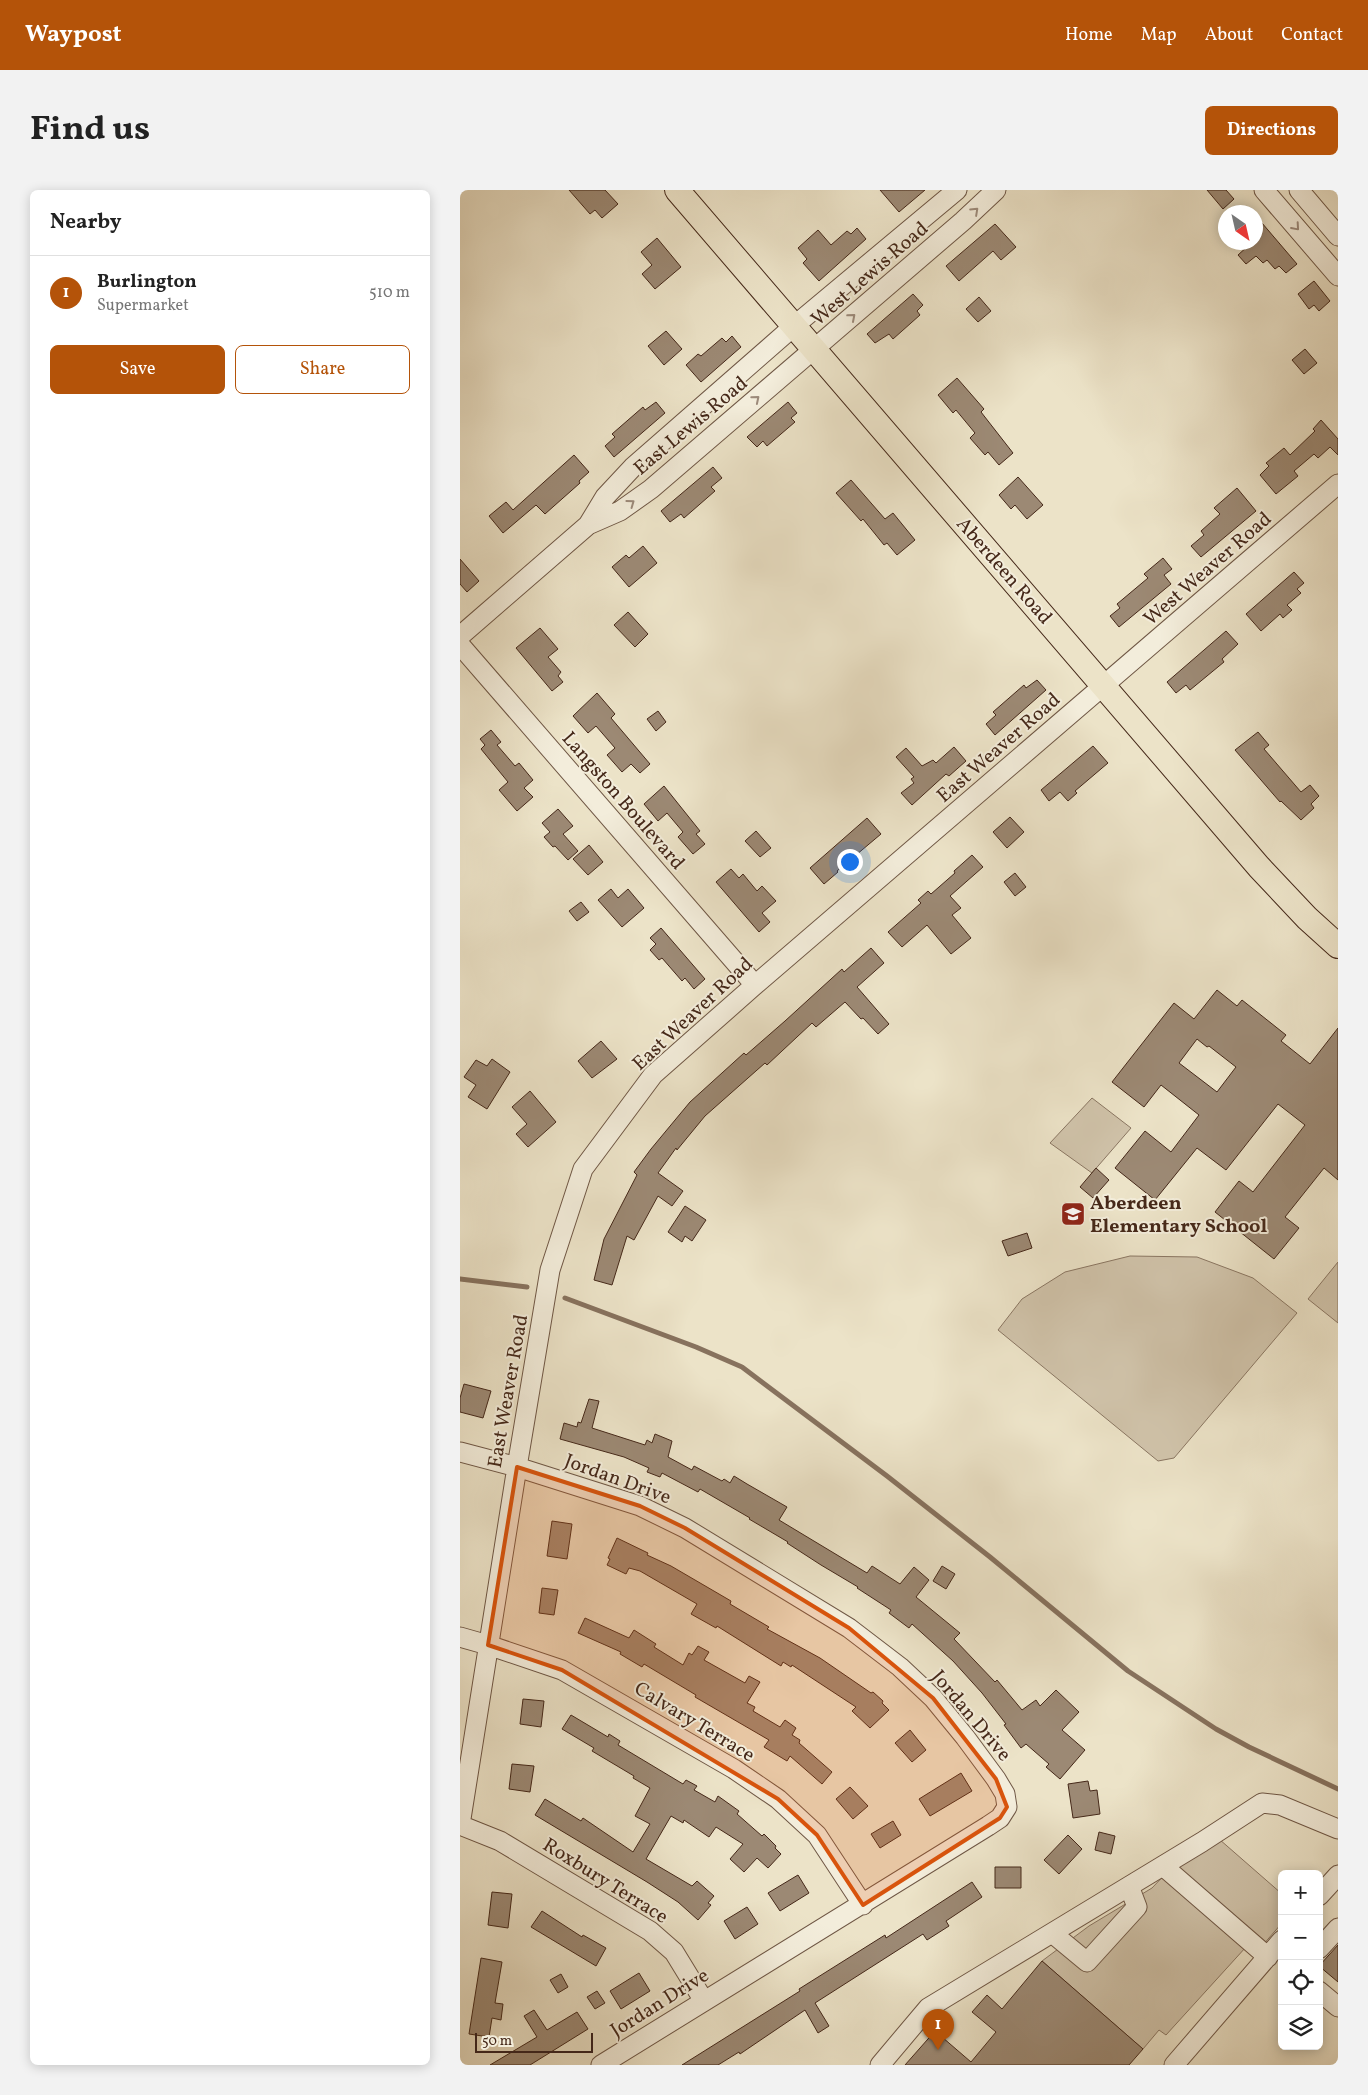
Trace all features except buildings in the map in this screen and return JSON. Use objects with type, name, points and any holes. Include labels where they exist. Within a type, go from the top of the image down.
[{"type":"main road","name":"Aberdeen Road","points":[[677,190],[1292,903],[1338,946]]},
{"type":"street","name":"West Lewis Road","points":[[794,326],[957,190]]},
{"type":"street","name":"West Lewis Road","points":[[815,349],[963,222],[996,190]]},
{"type":"street","points":[[1264,190],[1338,276]]},
{"type":"street","points":[[1299,190],[1338,236]]},
{"type":"street","name":"East Lewis Road","points":[[588,526],[605,497],[633,467],[794,326]]},
{"type":"street","name":"East Lewis Road","points":[[460,636],[588,526],[620,511],[651,488],[815,349]]},
{"type":"street","name":"West Weaver Road","points":[[1105,686],[1338,484]]},
{"type":"street","name":"Langston Boulevard","points":[[460,645],[755,985]]},
{"type":"street","name":"East Weaver Road","points":[[460,1825],[550,1270],[583,1169],[653,1076],[755,985],[1105,686]]},
{"type":"street","name":"Jordan Drive","points":[[460,1452],[517,1467],[640,1506],[685,1528],[849,1628],[900,1667],[933,1698],[965,1736],[1005,1794],[1007,1807],[1000,1818],[601,2065]]},
{"type":"street","name":"Calvary Terrace","points":[[460,1637],[562,1670],[734,1769],[778,1799],[817,1835],[862,1905]]},
{"type":"street","points":[[880,2065],[928,2008],[1262,1803],[1280,1805],[1338,1828]]},
{"type":"street","name":"Roxbury Terrace","points":[[460,1825],[500,1842],[650,1931],[674,1952],[704,2001]]},
{"type":"street","points":[[1162,1866],[1276,1952],[1174,2065]]},
{"type":"street","points":[[1323,1892],[1338,1875]]},
{"type":"street","points":[[1052,1933],[1087,1962],[1137,1907],[1129,1886]]},
{"type":"street","points":[[1323,1945],[1338,1928]]},
{"type":"street","points":[[1323,1994],[1338,2007]]},
{"type":"highlighted area","points":[[517,1467],[640,1506],[685,1528],[849,1628],[933,1698],[996,1779],[1007,1807],[1000,1818],[863,1905],[817,1835],[778,1799],[562,1670],[488,1645]]},
{"type":"shaded area","points":[[1092,1098],[1131,1128],[1092,1173],[1050,1143]]},
{"type":"shaded area","points":[[1130,1256],[1197,1257],[1253,1278],[1297,1313],[1174,1458],[1158,1461],[998,1330],[1022,1299],[1065,1272]]},
{"type":"shaded area","points":[[1338,1262],[1338,1323],[1308,1299]]},
{"type":"shaded area","points":[[1219,1839],[1278,1891],[1278,1928],[1255,1954],[1246,1947],[1166,2035],[1159,2030],[1143,2049],[1042,1961],[1089,1926],[1152,1888],[1172,1867]]},
{"type":"waterway","points":[[460,1279],[527,1287]]},
{"type":"waterway","points":[[565,1298],[696,1347],[742,1367],[887,1476],[990,1557],[1128,1671],[1216,1729],[1249,1747],[1338,1789]]},
{"type":"place","name":"Aberdeen Elementary School","points":[[1073,1214]]},
{"type":"place","name":"Burlington","points":[[938,2050]]}]
